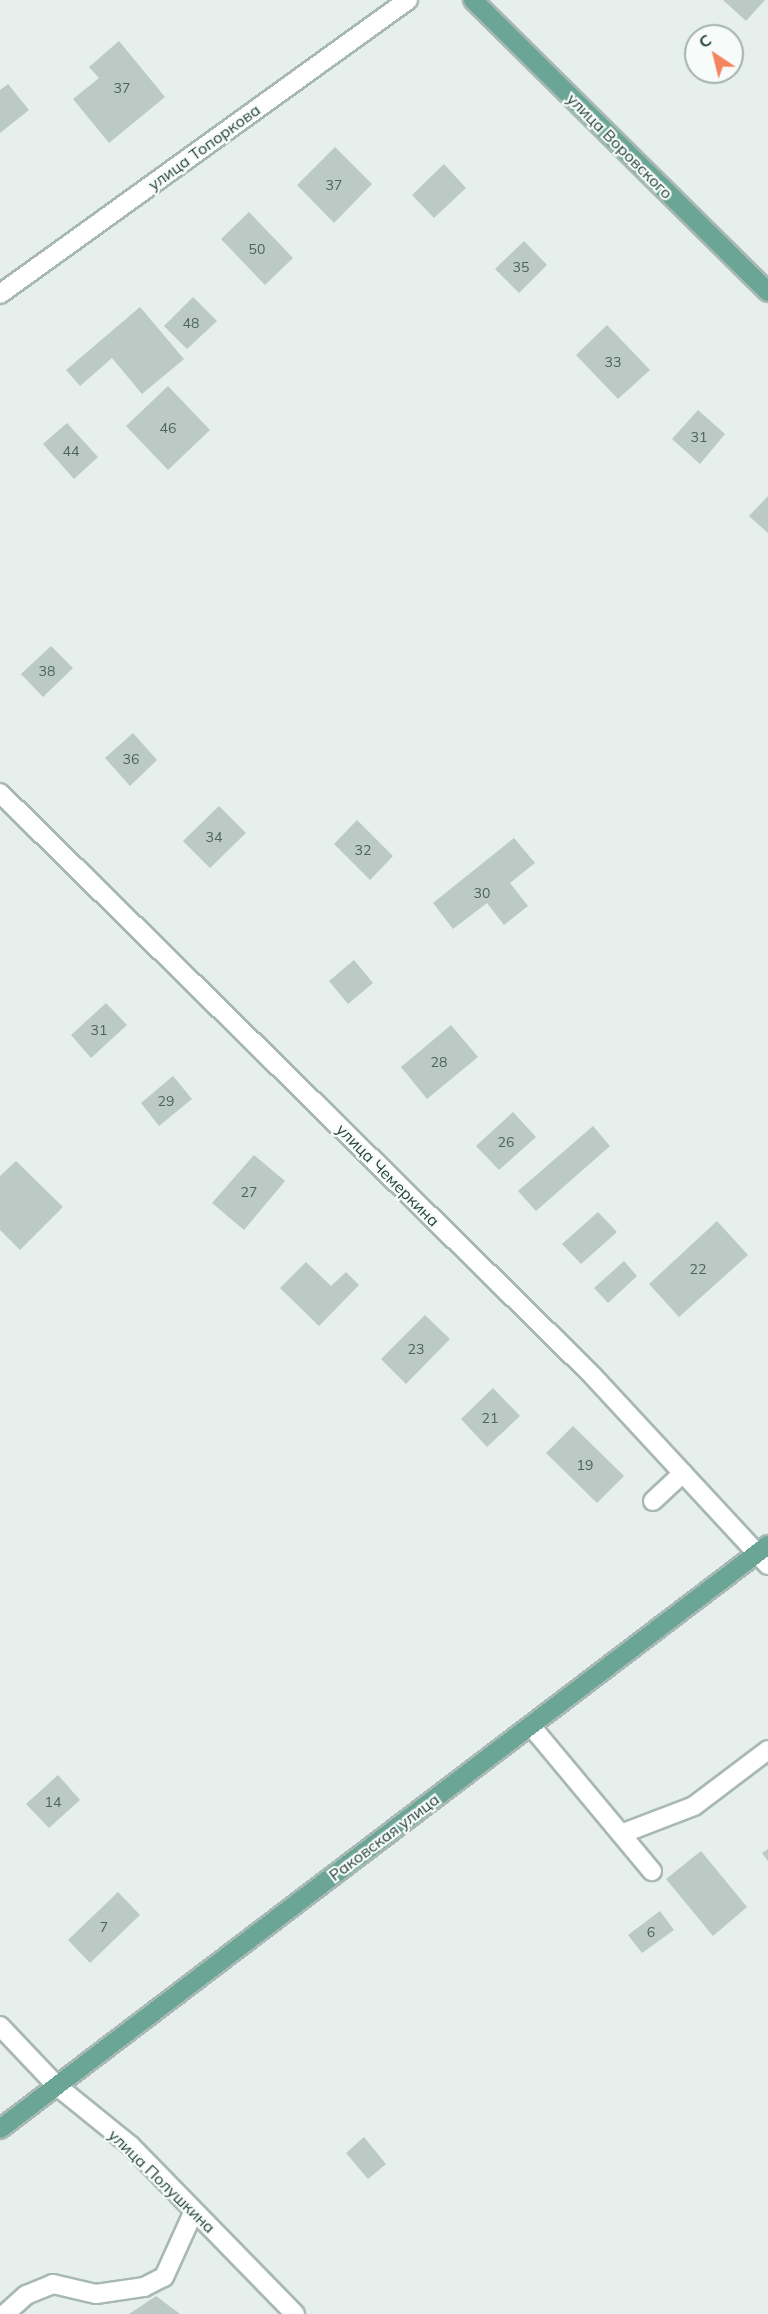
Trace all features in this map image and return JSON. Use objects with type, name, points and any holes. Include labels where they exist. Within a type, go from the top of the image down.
[{"type":"main road","name":"улица Воровского","points":[[473,0],[768,292]]},
{"type":"main road","name":"Раковская улица","points":[[0,2129],[531,1726],[764,1555]]},
{"type":"street","name":"улица Топоркова","points":[[0,294],[408,0]]},
{"type":"street","name":"улица Чемеркина","points":[[0,793],[583,1367],[764,1555]]},
{"type":"street","points":[[653,1502],[683,1473]]},
{"type":"street","points":[[531,1726],[652,1871]]},
{"type":"street","points":[[621,1834],[694,1806],[768,1750]]},
{"type":"street","name":"улица Полушкина","points":[[0,2026],[57,2086],[131,2146],[295,2314]]},
{"type":"street","points":[[0,2311],[5,2314],[26,2295],[53,2284],[96,2294],[144,2287],[164,2277],[194,2211]]},
{"type":"building","points":[[723,0],[765,0],[746,21]]},
{"type":"building","points":[[119,41],[165,97],[109,143],[73,99],[99,78],[89,67]]},
{"type":"building","points":[[8,84],[29,110],[0,133],[0,90]]},
{"type":"building","points":[[335,147],[372,184],[334,223],[297,185]]},
{"type":"building","points":[[444,164],[466,188],[434,218],[412,195]]},
{"type":"building","points":[[249,212],[293,258],[265,285],[221,239]]},
{"type":"building","points":[[524,241],[547,265],[519,293],[495,269]]},
{"type":"building","points":[[193,297],[217,321],[187,349],[164,326]]},
{"type":"building","points":[[140,307],[184,359],[142,394],[112,358],[80,386],[66,370]]},
{"type":"building","points":[[607,325],[650,370],[618,399],[576,355]]},
{"type":"building","points":[[168,386],[210,430],[168,470],[126,426]]},
{"type":"building","points":[[698,410],[725,434],[700,464],[672,439]]},
{"type":"building","points":[[67,423],[98,457],[74,479],[43,444]]},
{"type":"building","points":[[768,496],[768,533],[749,516]]},
{"type":"building","points":[[51,646],[73,668],[43,697],[21,674]]},
{"type":"building","points":[[133,733],[157,760],[130,786],[105,758]]},
{"type":"building","points":[[219,806],[246,833],[210,868],[183,841]]},
{"type":"building","points":[[357,820],[393,856],[370,880],[334,844]]},
{"type":"building","points":[[514,838],[535,863],[510,883],[528,906],[504,925],[487,903],[453,929],[433,903]]},
{"type":"building","points":[[354,960],[373,983],[348,1004],[329,981]]},
{"type":"building","points":[[106,1003],[127,1025],[91,1058],[71,1035]]},
{"type":"building","points":[[451,1025],[478,1057],[427,1099],[401,1067]]},
{"type":"building","points":[[173,1076],[192,1099],[159,1126],[141,1103]]},
{"type":"building","points":[[513,1112],[536,1137],[499,1170],[476,1146]]},
{"type":"building","points":[[593,1126],[610,1146],[536,1211],[518,1191]]},
{"type":"building","points":[[254,1155],[285,1181],[244,1230],[212,1203]]},
{"type":"building","points":[[16,1161],[63,1207],[20,1250],[0,1230],[0,1176]]},
{"type":"building","points":[[598,1212],[617,1232],[581,1264],[562,1244]]},
{"type":"building","points":[[717,1221],[748,1255],[679,1317],[649,1284]]},
{"type":"building","points":[[624,1261],[637,1276],[608,1303],[594,1288]]},
{"type":"building","points":[[306,1262],[331,1286],[346,1272],[359,1285],[319,1326],[280,1288]]},
{"type":"building","points":[[425,1315],[450,1339],[406,1384],[381,1359]]},
{"type":"building","points":[[493,1388],[520,1416],[487,1447],[461,1419]]},
{"type":"building","points":[[573,1426],[624,1476],[597,1503],[546,1453]]},
{"type":"building","points":[[58,1775],[80,1800],[49,1828],[26,1804]]},
{"type":"building","points":[[768,1849],[768,1861],[762,1853]]},
{"type":"building","points":[[701,1851],[747,1907],[713,1936],[666,1879]]},
{"type":"building","points":[[118,1892],[140,1915],[90,1963],[68,1940]]},
{"type":"building","points":[[660,1911],[674,1930],[642,1953],[628,1935]]},
{"type":"building","points":[[364,2137],[386,2164],[368,2179],[346,2153]]},
{"type":"building","points":[[156,2296],[180,2314],[129,2314]]}]
